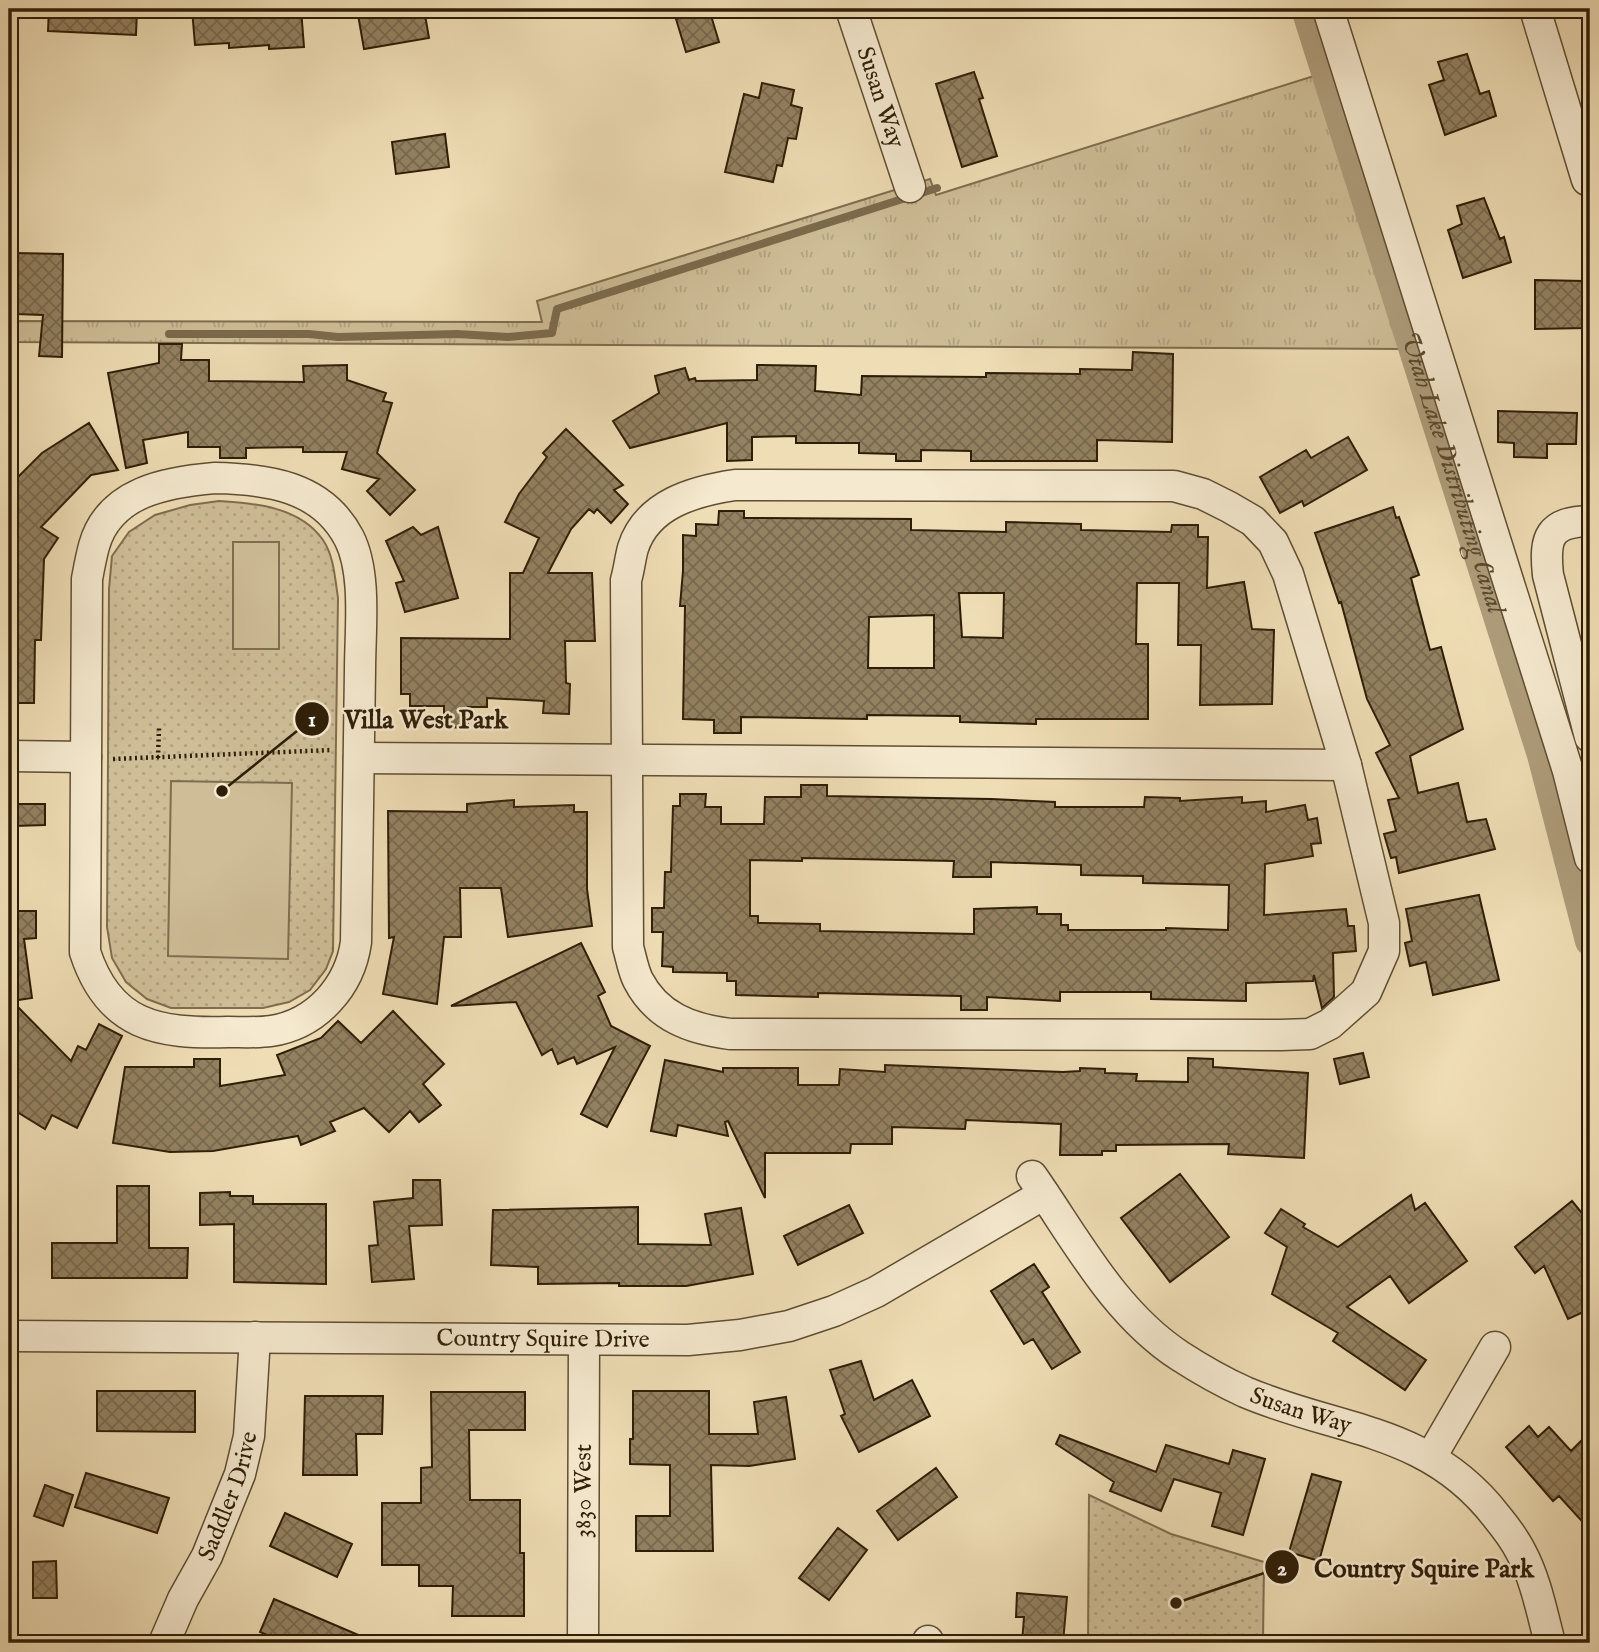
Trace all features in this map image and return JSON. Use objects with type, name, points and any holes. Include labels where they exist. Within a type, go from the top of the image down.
[{"type":"street","name":"Susan Way","points":[[851,9],[910,187]]},
{"type":"street","points":[[1328,9],[1563,757],[1590,858]]},
{"type":"street","points":[[1535,9],[1589,180]]},
{"type":"street","points":[[215,478],[265,480],[301,492],[320,504],[349,538],[356,562],[360,595],[359,758],[356,942],[349,972],[337,992],[318,1010],[300,1022],[269,1031],[179,1032],[145,1024],[104,993],[92,974],[85,952],[84,933],[87,579],[94,544],[108,518],[130,499],[157,486],[215,478]]},
{"type":"street","points":[[735,485],[1174,486],[1203,494],[1253,521],[1273,542],[1288,574],[1346,765],[1384,923],[1384,951],[1366,992],[1330,1024],[1310,1034],[730,1034],[699,1030],[671,1017],[653,1000],[637,979],[628,947],[627,759],[626,580],[634,545],[649,522],[674,501],[701,491],[735,485]]},
{"type":"street","points":[[1583,521],[1560,525],[1550,536],[1545,552],[1548,575],[1590,737]]},
{"type":"street","points":[[9,756],[86,757]]},
{"type":"street","points":[[359,758],[1346,765]]},
{"type":"street","name":"Susan Way","points":[[1038,1185],[1122,1304],[1159,1342],[1246,1392],[1384,1437],[1431,1457],[1475,1491],[1521,1550],[1550,1643]]},
{"type":"street","name":"Country Squire Drive","points":[[9,1336],[688,1340],[740,1335],[789,1326],[834,1311],[876,1292],[1038,1185]]},
{"type":"street","name":"Saddler Drive","points":[[164,1643],[183,1599],[207,1556],[240,1474],[249,1436],[255,1337]]},
{"type":"street","name":"3830 West","points":[[583,1643],[584,1340]]},
{"type":"street","points":[[1431,1457],[1495,1346]]},
{"type":"path","points":[[158,758],[159,727]]},
{"type":"path","points":[[86,757],[158,758],[334,750],[359,758]]},
{"type":"green space","points":[[1317,75],[1403,349],[9,342],[9,321],[542,322],[537,301],[930,179],[936,195]]},
{"type":"green space","points":[[219,501],[276,509],[302,520],[323,540],[332,560],[338,598],[333,951],[326,969],[310,990],[289,1002],[263,1008],[171,1008],[147,999],[126,982],[112,958],[107,927],[109,589],[112,556],[129,532],[155,515],[190,505]]},
{"type":"green space","points":[[233,542],[279,542],[279,649],[233,649]]},
{"type":"green space","points":[[171,781],[292,783],[288,959],[168,956]]},
{"type":"green space","points":[[1089,1495],[1171,1534],[1264,1562],[1263,1643],[1088,1643]]},
{"type":"building","points":[[49,9],[137,9],[136,35],[48,31]]},
{"type":"building","points":[[192,9],[301,9],[304,47],[269,49],[269,45],[229,48],[229,43],[195,45]]},
{"type":"building","points":[[357,9],[424,9],[429,38],[364,49]]},
{"type":"building","points":[[709,9],[719,42],[686,52],[676,19]]},
{"type":"building","points":[[1467,54],[1480,94],[1489,91],[1496,116],[1445,135],[1429,85],[1444,80],[1438,62]]},
{"type":"building","points":[[974,72],[983,98],[979,99],[997,156],[962,167],[936,84]]},
{"type":"building","points":[[762,83],[794,90],[791,105],[802,108],[796,139],[788,138],[782,166],[777,165],[773,182],[725,172],[744,94],[759,98]]},
{"type":"building","points":[[445,134],[449,167],[396,174],[392,142]]},
{"type":"building","points":[[1484,198],[1500,239],[1504,237],[1511,262],[1463,278],[1448,230],[1462,224],[1457,206]]},
{"type":"building","points":[[16,253],[63,254],[62,357],[39,356],[43,315],[16,314]]},
{"type":"building","points":[[1535,280],[1585,281],[1585,284],[1590,284],[1590,312],[1585,312],[1585,328],[1535,329]]},
{"type":"building","points":[[159,344],[182,344],[181,360],[209,360],[209,381],[304,382],[303,366],[347,365],[347,380],[386,393],[383,401],[392,403],[377,453],[415,490],[390,515],[367,491],[379,479],[342,469],[347,452],[303,452],[303,447],[246,448],[246,458],[220,458],[220,447],[188,447],[188,432],[143,440],[147,463],[126,468],[108,373],[159,363]]},
{"type":"building","points":[[1133,352],[1173,354],[1172,442],[1097,440],[1097,461],[971,461],[971,451],[921,450],[921,461],[896,461],[896,454],[859,453],[859,443],[796,443],[796,436],[752,437],[752,460],[727,461],[727,423],[630,448],[613,421],[659,393],[655,376],[685,368],[689,380],[695,378],[696,381],[757,380],[757,365],[816,366],[815,391],[861,395],[862,376],[986,377],[986,373],[1080,374],[1080,369],[1132,370]]},
{"type":"building","points":[[1498,411],[1577,413],[1576,444],[1547,444],[1547,458],[1514,457],[1514,443],[1498,442]]},
{"type":"building","points":[[89,423],[118,470],[91,475],[41,527],[58,538],[44,559],[41,640],[35,640],[34,703],[12,703],[14,640],[9,640],[9,486],[42,453]]},
{"type":"building","points":[[566,429],[623,485],[614,490],[628,504],[611,523],[597,509],[594,513],[589,509],[571,529],[548,573],[592,573],[595,641],[565,641],[566,683],[570,684],[569,714],[543,713],[544,701],[487,698],[487,707],[468,707],[468,728],[444,727],[444,706],[410,706],[410,694],[401,694],[401,638],[510,639],[510,573],[523,573],[539,538],[505,522],[519,494],[547,457],[543,453]]},
{"type":"building","points":[[1348,437],[1367,470],[1304,506],[1302,501],[1280,513],[1260,477],[1306,450],[1311,458]]},
{"type":"building","points":[[1393,507],[1419,575],[1411,578],[1430,650],[1441,647],[1463,729],[1410,756],[1418,793],[1458,783],[1467,822],[1486,819],[1495,849],[1399,873],[1396,857],[1391,858],[1384,834],[1396,831],[1388,800],[1399,798],[1376,753],[1390,745],[1367,699],[1341,602],[1339,603],[1315,533]]},
{"type":"building","points":[[719,511],[744,511],[744,518],[911,519],[911,530],[1006,532],[1006,522],[1081,524],[1081,530],[1171,532],[1172,525],[1198,525],[1198,537],[1208,537],[1207,588],[1244,582],[1252,629],[1274,630],[1272,704],[1200,705],[1201,645],[1178,645],[1179,583],[1137,583],[1136,644],[1148,644],[1148,719],[1036,719],[1036,724],[960,722],[960,716],[867,715],[867,719],[741,717],[741,733],[714,733],[714,720],[683,719],[685,606],[680,606],[683,535],[696,536],[696,524],[718,525]],"holes":[[[959,593],[1004,593],[1003,638],[962,637]],[[934,615],[934,668],[868,668],[869,617]]]},
{"type":"building","points":[[413,527],[421,535],[438,527],[458,598],[405,612],[396,583],[404,581],[386,541]]},
{"type":"building","points":[[801,785],[827,785],[827,796],[1055,802],[1055,807],[1144,807],[1145,797],[1180,798],[1180,801],[1242,797],[1242,803],[1266,801],[1266,812],[1305,805],[1308,820],[1317,818],[1321,843],[1311,844],[1313,856],[1265,864],[1264,915],[1346,909],[1348,926],[1354,926],[1356,951],[1333,953],[1334,997],[1322,1008],[1314,975],[1313,981],[1246,983],[1246,1001],[1151,999],[1151,992],[1060,992],[1060,1001],[987,997],[987,1010],[961,1010],[961,996],[818,993],[818,997],[736,995],[736,981],[727,981],[727,973],[673,972],[673,967],[662,966],[663,932],[652,932],[652,908],[664,908],[665,872],[671,872],[673,806],[680,806],[680,794],[706,794],[705,807],[721,807],[721,824],[764,824],[765,797],[801,797]],"holes":[[[802,858],[954,861],[953,877],[991,877],[991,862],[1081,865],[1081,875],[1143,876],[1143,883],[1229,885],[1228,930],[1068,930],[1068,925],[1061,925],[1061,914],[1037,914],[1037,907],[974,909],[974,934],[820,931],[820,924],[758,923],[758,916],[750,916],[750,860],[802,861]]]},
{"type":"building","points":[[514,800],[514,807],[574,805],[574,812],[587,812],[587,889],[592,926],[508,937],[501,888],[460,888],[461,937],[444,937],[437,1004],[383,994],[394,937],[389,938],[388,811],[467,812],[467,804]]},
{"type":"building","points":[[14,804],[45,804],[45,825],[14,826]]},
{"type":"building","points":[[1479,895],[1499,980],[1433,995],[1426,962],[1410,966],[1405,943],[1412,941],[1406,909]]},
{"type":"building","points":[[11,911],[36,911],[36,938],[24,939],[32,998],[12,1001],[71,1061],[78,1046],[86,1050],[99,1024],[122,1036],[77,1128],[52,1115],[45,1129],[9,1107],[9,1043],[15,1037],[9,1001]]},
{"type":"building","points":[[581,943],[605,992],[598,996],[611,1026],[650,1046],[607,1127],[581,1114],[615,1047],[577,1064],[574,1057],[558,1064],[552,1049],[542,1055],[516,1002],[451,1006]]},
{"type":"building","points":[[393,1011],[444,1064],[423,1084],[441,1105],[419,1122],[410,1111],[389,1132],[364,1108],[330,1122],[335,1131],[301,1145],[298,1136],[213,1151],[170,1152],[113,1143],[125,1067],[194,1067],[194,1059],[220,1059],[220,1086],[285,1075],[277,1055],[321,1038],[338,1021],[361,1043]]},
{"type":"building","points":[[1363,1053],[1369,1077],[1340,1084],[1334,1059]]},
{"type":"building","points":[[1188,1058],[1213,1059],[1213,1067],[1308,1073],[1304,1158],[1228,1154],[1229,1144],[1116,1145],[1116,1151],[1102,1151],[1102,1155],[1060,1155],[1061,1124],[966,1120],[965,1129],[892,1127],[892,1144],[851,1144],[850,1153],[765,1153],[765,1198],[728,1121],[725,1122],[728,1136],[678,1125],[676,1136],[651,1131],[665,1060],[723,1072],[723,1068],[798,1068],[798,1085],[839,1085],[840,1069],[885,1072],[885,1065],[1063,1072],[1080,1071],[1080,1068],[1105,1069],[1105,1073],[1137,1074],[1136,1081],[1188,1082]]},
{"type":"building","points":[[1180,1174],[1229,1237],[1170,1282],[1121,1218]]},
{"type":"building","points":[[413,1180],[440,1180],[442,1225],[409,1226],[414,1279],[372,1282],[369,1246],[378,1245],[374,1202],[413,1198]]},
{"type":"building","points":[[117,1186],[149,1186],[149,1248],[188,1248],[187,1278],[52,1278],[52,1243],[117,1243]]},
{"type":"building","points":[[230,1192],[230,1196],[253,1196],[253,1204],[326,1204],[326,1284],[234,1282],[234,1224],[200,1225],[200,1193]]},
{"type":"building","points":[[1411,1195],[1415,1210],[1425,1203],[1467,1261],[1409,1303],[1390,1276],[1347,1307],[1426,1360],[1405,1390],[1333,1341],[1338,1333],[1272,1294],[1287,1247],[1265,1233],[1281,1209],[1305,1224],[1303,1227],[1338,1247]]},
{"type":"building","points":[[1572,1201],[1590,1223],[1590,1309],[1568,1319],[1544,1266],[1535,1273],[1515,1247]]},
{"type":"building","points":[[849,1205],[863,1233],[798,1265],[784,1236]]},
{"type":"building","points":[[638,1207],[638,1244],[711,1245],[705,1214],[741,1208],[753,1274],[686,1286],[538,1284],[538,1267],[491,1265],[493,1210]]},
{"type":"building","points":[[1034,1264],[1049,1287],[1042,1292],[1080,1352],[1052,1369],[1033,1339],[1024,1344],[991,1291]]},
{"type":"building","points":[[861,1361],[874,1400],[912,1380],[930,1416],[859,1452],[841,1416],[845,1414],[830,1370]]},
{"type":"building","points":[[97,1391],[195,1391],[195,1432],[97,1431]]},
{"type":"building","points":[[633,1391],[709,1391],[709,1434],[758,1434],[754,1402],[786,1397],[795,1459],[749,1466],[711,1465],[713,1551],[636,1551],[636,1516],[670,1516],[670,1465],[630,1464]]},
{"type":"building","points":[[431,1392],[525,1392],[525,1430],[469,1430],[470,1500],[520,1500],[520,1553],[524,1553],[524,1616],[452,1616],[453,1586],[419,1586],[419,1565],[382,1565],[382,1503],[421,1503],[421,1468],[432,1467]]},
{"type":"building","points":[[305,1396],[383,1396],[382,1434],[356,1434],[357,1475],[303,1475]]},
{"type":"building","points":[[1529,1426],[1538,1437],[1549,1427],[1571,1451],[1590,1432],[1590,1530],[1559,1496],[1553,1501],[1506,1447]]},
{"type":"building","points":[[1060,1435],[1156,1472],[1166,1445],[1229,1464],[1233,1450],[1265,1459],[1243,1535],[1212,1526],[1221,1493],[1174,1479],[1161,1511],[1110,1491],[1114,1482],[1056,1444]]},
{"type":"building","points":[[936,1468],[957,1497],[898,1540],[877,1511]]},
{"type":"building","points":[[86,1473],[169,1498],[157,1533],[75,1507]]},
{"type":"building","points":[[1312,1474],[1341,1482],[1319,1561],[1289,1552]]},
{"type":"building","points":[[45,1485],[73,1495],[63,1526],[34,1516]]},
{"type":"building","points":[[285,1513],[352,1544],[337,1577],[270,1546]]},
{"type":"building","points":[[838,1528],[867,1550],[829,1600],[799,1578]]},
{"type":"building","points":[[56,1561],[57,1598],[33,1598],[33,1562]]},
{"type":"building","points":[[1017,1593],[1067,1597],[1063,1643],[1022,1643],[1024,1617],[1016,1617]]},
{"type":"building","points":[[274,1599],[377,1643],[286,1643],[260,1632]]},
{"type":"waterway","name":"Utah Lake Distributing Canal","points":[[1306,9],[1542,755],[1590,941]]},
{"type":"waterway","points":[[169,334],[309,334],[338,337],[457,334],[508,337],[552,333],[557,309],[937,188]]},
{"type":"place","name":"Villa West Park","points":[[222,791]]},
{"type":"place","name":"Country Squire Park","points":[[1176,1603]]}]
